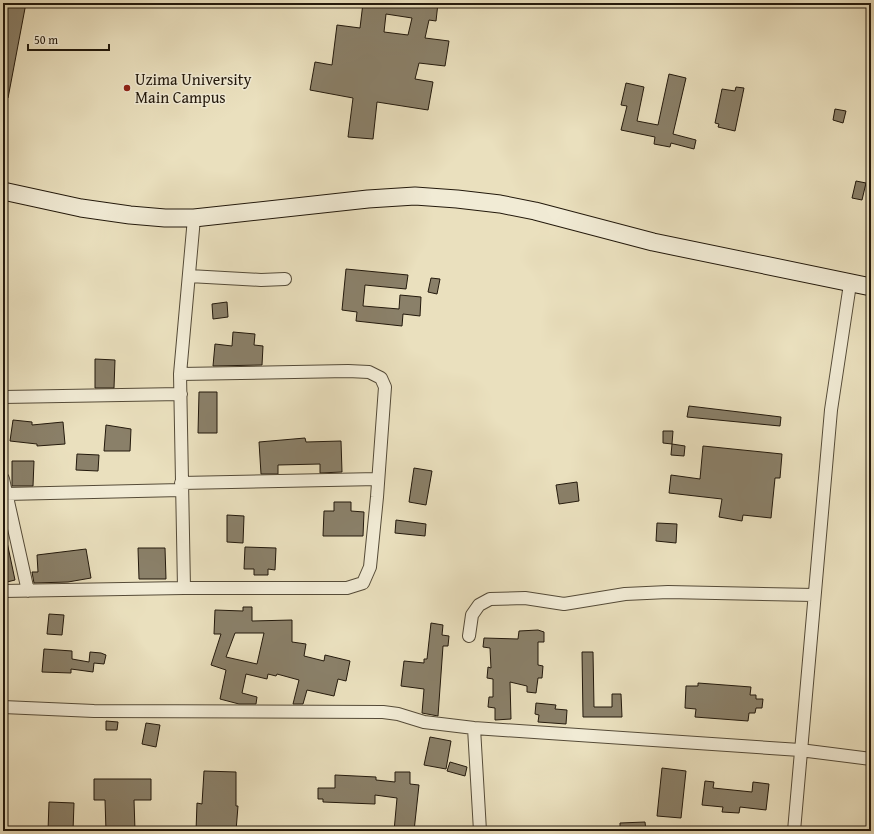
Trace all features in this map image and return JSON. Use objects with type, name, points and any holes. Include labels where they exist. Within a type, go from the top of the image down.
[{"type":"main road","points":[[3,191],[81,208],[130,215],[194,218],[368,199],[416,196],[457,199],[500,204],[534,211],[654,242],[850,284],[871,287]]},
{"type":"street","points":[[184,588],[180,374],[194,218]]},
{"type":"street","points":[[189,276],[285,280]]},
{"type":"street","points":[[794,831],[831,410],[850,284]]},
{"type":"street","points":[[3,591],[184,588],[347,588],[363,583],[370,566],[378,479],[385,387],[381,378],[370,372],[348,371],[180,374]]},
{"type":"street","points":[[3,397],[181,394]]},
{"type":"street","points":[[3,479],[28,591]]},
{"type":"street","points":[[6,494],[378,479]]},
{"type":"street","points":[[469,636],[472,615],[479,605],[490,599],[525,598],[564,604],[625,594],[668,592],[814,595]]},
{"type":"street","points":[[3,707],[94,711],[383,712],[398,714],[424,722],[474,728],[800,750],[871,759]]},
{"type":"street","points":[[474,728],[480,831]]},
{"type":"building","points":[[4,3],[26,3],[8,98],[3,98]]},
{"type":"building","points":[[363,3],[438,3],[436,21],[429,20],[425,38],[449,41],[445,66],[419,63],[415,79],[433,82],[428,110],[377,102],[373,139],[348,137],[353,98],[310,90],[315,62],[332,65],[337,25],[360,28]],"holes":[[[386,14],[412,18],[408,35],[384,32]]]},
{"type":"building","points":[[669,74],[686,78],[673,134],[696,140],[694,149],[671,143],[670,147],[654,144],[655,137],[621,130],[627,106],[621,105],[626,83],[644,87],[637,121],[658,125]]},
{"type":"building","points":[[736,87],[744,88],[735,131],[718,127],[719,124],[715,123],[722,89],[735,91]]},
{"type":"building","points":[[835,109],[846,111],[843,123],[833,120]]},
{"type":"building","points":[[856,181],[866,183],[862,200],[852,198]]},
{"type":"building","points":[[346,269],[408,275],[406,289],[365,285],[363,306],[399,309],[400,295],[421,297],[420,316],[403,314],[402,326],[356,321],[357,312],[342,310]]},
{"type":"building","points":[[431,278],[440,279],[437,294],[428,292]]},
{"type":"building","points":[[227,302],[228,317],[213,319],[212,304]]},
{"type":"building","points":[[233,332],[255,334],[254,345],[263,346],[262,365],[213,366],[215,344],[232,346]]},
{"type":"building","points":[[95,359],[115,360],[114,388],[95,388]]},
{"type":"building","points":[[199,392],[217,392],[217,433],[198,433]]},
{"type":"building","points":[[689,406],[781,417],[780,426],[687,417]]},
{"type":"building","points":[[13,420],[32,422],[32,425],[63,422],[65,444],[37,446],[37,444],[10,441]]},
{"type":"building","points":[[106,425],[131,429],[130,451],[104,451]]},
{"type":"building","points":[[663,431],[673,431],[672,444],[663,443]]},
{"type":"building","points":[[305,438],[306,442],[341,441],[342,472],[320,473],[320,464],[278,465],[278,474],[261,474],[259,442]]},
{"type":"building","points":[[672,444],[685,446],[684,456],[671,455]]},
{"type":"building","points":[[703,446],[782,454],[780,478],[775,478],[771,518],[743,515],[742,521],[719,517],[722,499],[669,493],[671,475],[700,479]]},
{"type":"building","points":[[77,454],[99,455],[98,471],[76,470]]},
{"type":"building","points":[[12,461],[34,461],[33,486],[12,486]]},
{"type":"building","points":[[414,468],[432,471],[426,505],[409,502]]},
{"type":"building","points":[[577,482],[579,501],[559,504],[556,485]]},
{"type":"building","points":[[334,502],[351,502],[351,511],[364,512],[363,536],[323,536],[324,511],[334,511]]},
{"type":"building","points":[[227,515],[244,516],[243,543],[227,542]]},
{"type":"building","points":[[396,520],[426,524],[425,536],[395,533]]},
{"type":"building","points":[[657,523],[677,524],[676,543],[656,541]]},
{"type":"building","points":[[3,542],[7,542],[15,580],[3,583]]},
{"type":"building","points":[[245,547],[276,548],[275,570],[268,569],[268,575],[254,575],[254,569],[244,569]]},
{"type":"building","points":[[138,548],[165,548],[166,579],[139,579]]},
{"type":"building","points":[[86,549],[91,578],[68,582],[34,583],[32,572],[38,572],[37,555]]},
{"type":"building","points":[[243,607],[252,607],[252,621],[292,620],[292,642],[306,644],[304,656],[324,661],[325,655],[350,661],[346,681],[338,679],[334,696],[307,690],[303,704],[293,704],[299,680],[277,674],[276,676],[268,674],[267,679],[246,674],[242,693],[257,697],[256,704],[239,704],[220,699],[226,670],[211,665],[221,634],[214,634],[215,610],[243,611]],"holes":[[[235,633],[264,633],[257,664],[226,657]]]},
{"type":"building","points":[[49,614],[64,615],[62,635],[47,634]]},
{"type":"building","points":[[431,623],[443,625],[442,635],[449,636],[448,646],[443,646],[438,716],[422,713],[424,689],[401,686],[404,661],[424,663],[424,659],[427,659]]},
{"type":"building","points":[[538,630],[544,632],[544,642],[538,642],[538,665],[543,666],[542,678],[538,678],[536,693],[527,692],[527,686],[510,682],[511,719],[495,720],[495,708],[488,707],[489,697],[493,697],[493,679],[487,678],[488,667],[491,668],[490,648],[483,647],[484,638],[518,639],[519,631]]},
{"type":"building","points":[[44,649],[72,651],[72,659],[89,662],[90,652],[106,655],[104,664],[94,663],[93,672],[71,669],[71,673],[42,672]]},
{"type":"building","points":[[582,652],[593,652],[594,707],[612,707],[612,694],[621,694],[622,717],[583,717]]},
{"type":"building","points":[[698,683],[751,687],[750,695],[756,695],[756,699],[763,699],[762,708],[756,708],[755,713],[749,713],[748,721],[695,717],[696,709],[685,708],[686,686],[698,686]]},
{"type":"building","points":[[536,703],[556,705],[555,709],[567,710],[566,724],[538,722],[539,715],[535,714]]},
{"type":"building","points":[[106,721],[118,722],[117,730],[106,730]]},
{"type":"building","points":[[146,723],[160,725],[156,747],[142,744]]},
{"type":"building","points":[[430,737],[451,741],[446,769],[424,765]]},
{"type":"building","points":[[450,762],[467,767],[465,776],[447,771]]},
{"type":"building","points":[[662,768],[686,771],[681,818],[657,816]]},
{"type":"building","points":[[204,771],[236,772],[236,806],[238,806],[236,831],[196,831],[197,803],[202,804]]},
{"type":"building","points":[[395,772],[410,772],[410,784],[419,785],[414,831],[394,831],[397,798],[375,795],[375,804],[323,802],[323,799],[318,799],[318,788],[335,788],[335,775],[376,777],[376,780],[395,782]]},
{"type":"building","points":[[94,779],[151,779],[151,800],[134,800],[135,831],[106,831],[105,800],[94,800]]},
{"type":"building","points":[[705,781],[714,782],[713,788],[752,792],[753,782],[769,784],[766,810],[740,807],[739,813],[722,812],[723,807],[702,805]]},
{"type":"building","points":[[49,802],[74,803],[73,831],[48,831]]},
{"type":"building","points":[[645,822],[646,831],[620,831],[620,823]]},
{"type":"place","name":"Uzima University Main Campus","points":[[127,88]]}]
